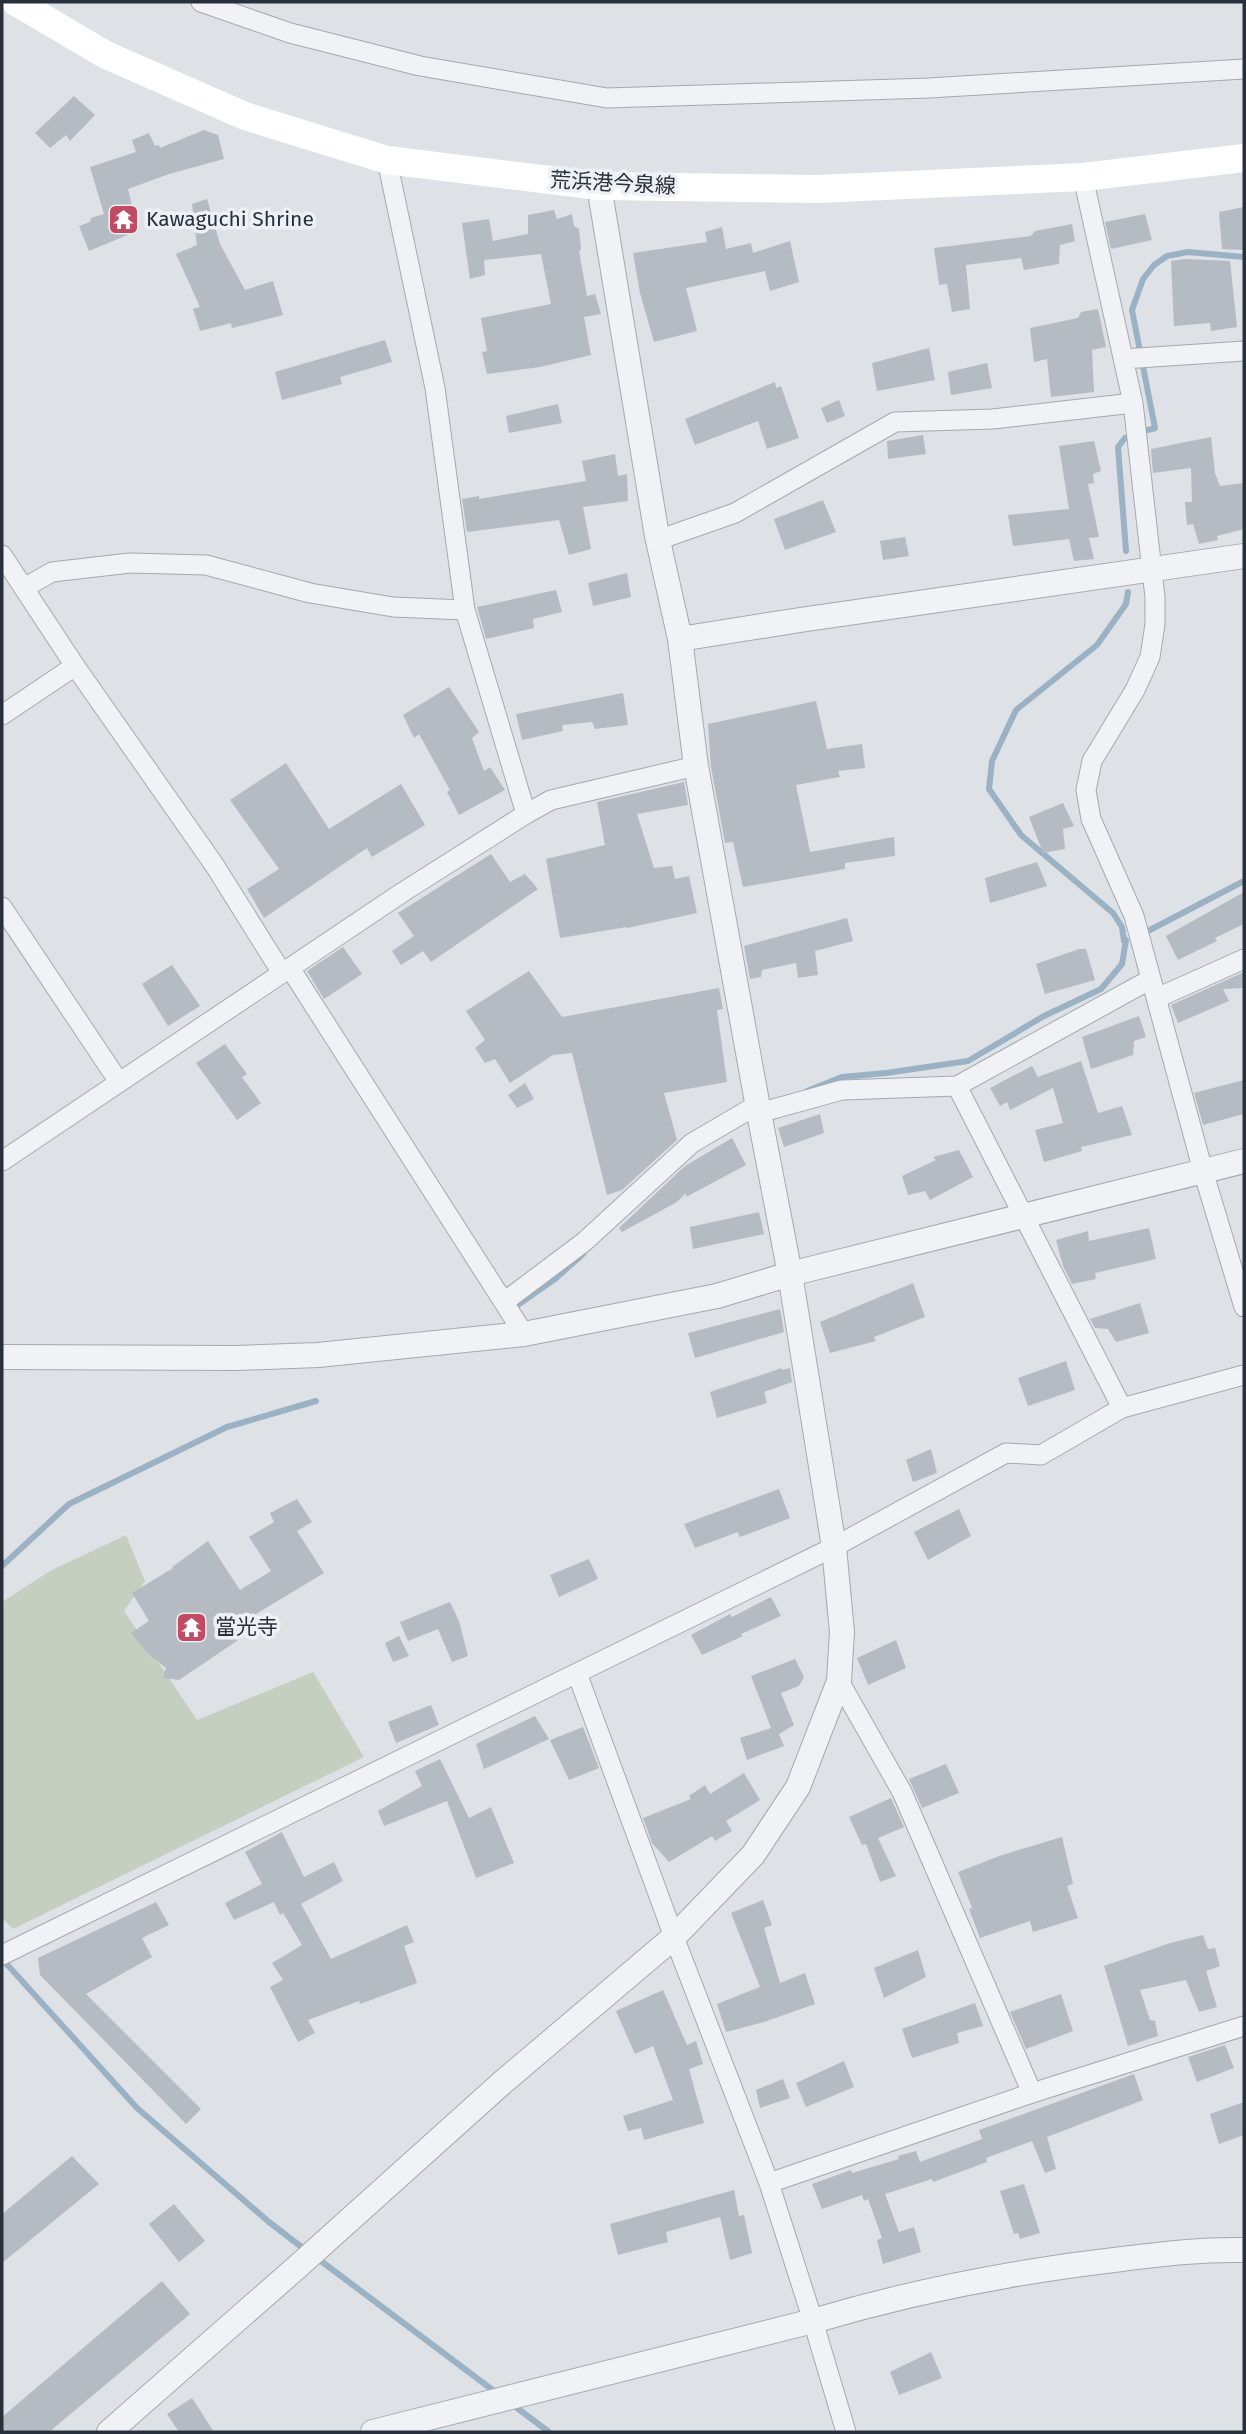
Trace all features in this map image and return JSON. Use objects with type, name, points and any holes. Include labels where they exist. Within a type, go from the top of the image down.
[{"type":"main road","name":"荒浜港今泉線","points":[[16,2],[106,55],[245,116],[387,160],[599,186],[817,189],[1083,177],[1244,158]]},
{"type":"street","points":[[201,2],[290,33],[420,66],[607,98],[929,88],[1244,69]]},
{"type":"street","points":[[387,160],[435,388],[465,610],[526,814]]},
{"type":"street","points":[[1083,177],[1135,358],[1133,403],[1155,597],[1155,624],[1150,657],[1135,690],[1092,761],[1086,790],[1091,819],[1134,916],[1203,1171],[1244,1307]]},
{"type":"street","points":[[109,2432],[296,2269],[503,2082],[674,1937],[753,1855],[798,1787],[839,1681],[842,1632],[834,1547],[790,1274],[696,766],[680,639],[658,540],[599,186]]},
{"type":"street","points":[[1135,358],[1244,351]]},
{"type":"street","points":[[658,540],[735,513],[895,422],[993,419],[1133,403]]},
{"type":"street","points":[[2,555],[75,666],[511,1297],[524,1334]]},
{"type":"street","points":[[680,639],[1244,556]]},
{"type":"street","points":[[24,589],[51,572],[130,563],[206,565],[310,593],[393,607],[465,610]]},
{"type":"street","points":[[2,715],[75,666]]},
{"type":"street","points":[[2,1161],[526,814],[551,800],[696,766]]},
{"type":"street","points":[[2,908],[119,1082]]},
{"type":"street","points":[[511,1297],[584,1242],[692,1143],[758,1109],[842,1090],[957,1086],[1154,988],[1244,959]]},
{"type":"street","points":[[957,1086],[1122,1408]]},
{"type":"street","points":[[2,1357],[237,1358],[317,1355],[524,1334],[717,1296],[790,1274],[1244,1161]]},
{"type":"street","points":[[6,1948],[834,1547],[1006,1453],[1041,1455],[1122,1408],[1244,1376]]},
{"type":"street","points":[[577,1673],[674,1937],[769,2183],[846,2432]]},
{"type":"street","points":[[839,1681],[902,1792],[1032,2093]]},
{"type":"street","points":[[769,2183],[1032,2093],[1244,2026]]},
{"type":"street","points":[[373,2432],[813,2321],[878,2301],[1048,2267],[1208,2249],[1244,2250]]},
{"type":"green space","points":[[126,1535],[145,1581],[124,1611],[197,1720],[313,1672],[364,1757],[13,1929],[2,1918],[2,1602],[50,1571]]},
{"type":"building","points":[[74,96],[95,115],[70,141],[66,135],[50,148],[35,133]]},
{"type":"building","points":[[204,130],[218,135],[224,159],[128,189],[136,222],[130,234],[89,251],[79,226],[104,214],[90,167],[136,152],[132,140],[149,133],[155,146],[159,145],[160,148]]},
{"type":"building","points":[[207,199],[220,244],[245,290],[273,281],[283,315],[232,328],[231,323],[200,331],[193,309],[200,307],[176,254],[197,245],[192,204]]},
{"type":"building","points":[[1244,207],[1244,250],[1222,249],[1219,212]]},
{"type":"building","points":[[554,210],[557,219],[572,214],[574,226],[579,229],[579,251],[587,296],[595,294],[601,314],[584,317],[591,355],[540,367],[487,374],[482,352],[487,351],[481,318],[551,304],[541,254],[484,260],[485,275],[470,279],[462,223],[489,219],[493,241],[528,234],[528,215]]},
{"type":"building","points":[[1145,214],[1152,240],[1111,249],[1105,222]]},
{"type":"building","points":[[1072,224],[1075,241],[1060,245],[1059,264],[1024,270],[1021,258],[966,265],[970,309],[952,312],[947,284],[939,285],[934,248],[1031,236],[1035,231]]},
{"type":"building","points":[[722,227],[726,249],[751,243],[753,253],[790,241],[799,282],[770,291],[765,271],[686,288],[697,331],[654,342],[640,293],[633,253],[707,242],[705,232]]},
{"type":"building","points":[[1171,261],[1230,261],[1237,327],[1211,331],[1210,323],[1174,326]]},
{"type":"building","points":[[1098,309],[1106,347],[1092,350],[1094,392],[1051,397],[1047,359],[1034,362],[1030,328],[1078,318],[1081,312]]},
{"type":"building","points":[[385,340],[392,362],[340,377],[342,384],[282,400],[275,372]]},
{"type":"building","points":[[929,348],[935,380],[877,391],[872,363]]},
{"type":"building","points":[[987,363],[992,388],[951,395],[948,372]]},
{"type":"building","points":[[775,382],[776,388],[781,386],[799,438],[767,449],[758,421],[695,445],[685,419]]},
{"type":"building","points":[[839,400],[845,416],[827,423],[821,408]]},
{"type":"building","points":[[558,404],[562,423],[509,433],[506,416]]},
{"type":"building","points":[[923,435],[926,454],[888,459],[887,441]]},
{"type":"building","points":[[1211,437],[1215,473],[1220,486],[1244,483],[1244,529],[1217,536],[1218,540],[1199,544],[1193,524],[1187,525],[1185,502],[1192,502],[1191,468],[1153,473],[1151,449]]},
{"type":"building","points":[[1094,441],[1101,471],[1093,474],[1094,483],[1088,484],[1099,537],[1089,538],[1094,559],[1074,561],[1069,539],[1013,546],[1008,515],[1069,509],[1059,446]]},
{"type":"building","points":[[615,454],[618,476],[627,474],[628,501],[583,507],[591,549],[569,555],[559,520],[467,532],[462,499],[479,496],[479,499],[586,481],[582,461]]},
{"type":"building","points":[[823,500],[836,532],[785,550],[774,519]]},
{"type":"building","points":[[905,537],[909,556],[883,560],[880,541]]},
{"type":"building","points":[[627,573],[631,597],[593,606],[588,583]]},
{"type":"building","points":[[556,590],[562,612],[533,619],[534,628],[486,639],[477,607]]},
{"type":"building","points":[[449,687],[479,732],[472,738],[484,771],[490,767],[505,790],[459,815],[447,792],[450,790],[419,734],[414,738],[403,715]]},
{"type":"building","points":[[623,693],[628,725],[595,729],[592,722],[562,725],[563,731],[522,740],[516,714]]},
{"type":"building","points":[[816,701],[827,749],[862,744],[865,768],[838,771],[840,777],[796,785],[810,852],[894,837],[895,856],[845,863],[845,869],[743,887],[733,842],[725,843],[711,767],[708,724]]},
{"type":"building","points":[[286,763],[329,829],[401,784],[425,825],[372,857],[367,848],[264,918],[247,889],[279,869],[230,800]]},
{"type":"building","points":[[684,782],[688,805],[637,814],[654,868],[672,866],[675,879],[689,876],[697,913],[627,928],[560,938],[546,859],[605,845],[597,802]]},
{"type":"building","points":[[1063,803],[1074,826],[1063,829],[1065,849],[1043,853],[1029,817]]},
{"type":"building","points":[[491,854],[510,882],[525,874],[538,889],[431,962],[423,951],[401,965],[392,951],[414,936],[398,913]]},
{"type":"building","points":[[1037,862],[1047,886],[990,903],[985,878]]},
{"type":"building","points":[[1244,892],[1244,924],[1178,960],[1166,936]]},
{"type":"building","points":[[847,918],[853,941],[815,951],[818,975],[798,978],[796,963],[762,970],[761,977],[750,979],[744,946]]},
{"type":"building","points":[[343,947],[362,974],[324,999],[307,971]]},
{"type":"building","points":[[1086,949],[1095,980],[1045,994],[1036,964]]},
{"type":"building","points":[[172,965],[200,1006],[168,1026],[142,984]]},
{"type":"building","points":[[529,971],[562,1017],[719,988],[723,1009],[717,1010],[727,1082],[664,1093],[677,1140],[622,1190],[607,1195],[572,1053],[553,1055],[510,1083],[495,1059],[485,1063],[475,1048],[485,1040],[466,1011]]},
{"type":"building","points":[[1244,972],[1244,988],[1223,989],[1229,1001],[1178,1023],[1171,1005]]},
{"type":"building","points":[[1139,1016],[1146,1037],[1134,1041],[1133,1055],[1091,1069],[1082,1037]]},
{"type":"building","points":[[225,1044],[247,1074],[242,1077],[261,1103],[237,1120],[196,1063]]},
{"type":"building","points":[[1081,1061],[1098,1113],[1122,1106],[1132,1135],[1081,1147],[1082,1151],[1044,1162],[1035,1130],[1063,1123],[1053,1088],[1010,1110],[1007,1102],[1000,1106],[990,1088],[1032,1066],[1038,1077]]},
{"type":"building","points":[[1244,1080],[1244,1114],[1203,1125],[1194,1093]]},
{"type":"building","points":[[525,1083],[534,1099],[517,1108],[508,1095]]},
{"type":"building","points":[[820,1114],[824,1133],[784,1147],[778,1128]]},
{"type":"building","points":[[732,1138],[746,1165],[686,1197],[686,1193],[677,1202],[622,1232],[619,1228],[685,1166]]},
{"type":"building","points":[[959,1150],[973,1177],[930,1200],[925,1191],[908,1195],[902,1176],[936,1160],[933,1157]]},
{"type":"building","points":[[759,1212],[764,1234],[693,1249],[690,1227]]},
{"type":"building","points":[[1149,1228],[1156,1259],[1095,1273],[1096,1279],[1072,1284],[1063,1266],[1056,1240],[1088,1231],[1089,1241]]},
{"type":"building","points":[[913,1283],[925,1317],[874,1337],[876,1341],[830,1353],[820,1322]]},
{"type":"building","points":[[1140,1303],[1149,1333],[1116,1342],[1108,1329],[1095,1328],[1090,1319]]},
{"type":"building","points":[[780,1309],[784,1332],[695,1358],[688,1333]]},
{"type":"building","points":[[1066,1361],[1075,1390],[1028,1406],[1018,1378]]},
{"type":"building","points":[[782,1368],[790,1368],[792,1382],[764,1392],[767,1403],[717,1418],[710,1392]]},
{"type":"building","points":[[931,1449],[937,1473],[913,1482],[906,1460]]},
{"type":"building","points":[[779,1489],[790,1518],[740,1537],[738,1532],[695,1548],[684,1524]]},
{"type":"building","points":[[297,1499],[312,1522],[297,1531],[324,1573],[256,1614],[262,1624],[179,1680],[163,1678],[166,1668],[147,1653],[131,1633],[149,1621],[132,1593],[173,1568],[208,1541],[240,1590],[271,1571],[249,1537],[274,1522],[270,1513]]},
{"type":"building","points":[[959,1509],[971,1536],[928,1560],[914,1532]]},
{"type":"building","points":[[589,1559],[598,1579],[559,1597],[550,1575]]},
{"type":"building","points":[[771,1597],[781,1616],[702,1655],[691,1635],[730,1614],[732,1617]]},
{"type":"building","points":[[450,1602],[459,1621],[468,1656],[452,1662],[438,1629],[408,1641],[400,1622]]},
{"type":"building","points":[[399,1636],[409,1656],[393,1662],[385,1643]]},
{"type":"building","points":[[896,1640],[906,1668],[868,1685],[857,1658]]},
{"type":"building","points":[[795,1659],[804,1677],[799,1686],[781,1693],[794,1725],[779,1734],[784,1746],[747,1760],[740,1738],[771,1728],[751,1676]]},
{"type":"building","points":[[431,1705],[439,1725],[396,1743],[388,1722]]},
{"type":"building","points":[[535,1716],[549,1739],[484,1769],[476,1744]]},
{"type":"building","points":[[583,1727],[599,1768],[569,1780],[550,1740]]},
{"type":"building","points":[[440,1759],[469,1818],[491,1807],[514,1863],[476,1878],[447,1801],[384,1826],[378,1811],[422,1786],[415,1771]]},
{"type":"building","points":[[946,1764],[959,1793],[922,1808],[909,1779]]},
{"type":"building","points":[[744,1773],[760,1800],[726,1821],[732,1831],[715,1841],[712,1836],[669,1862],[652,1843],[643,1818],[691,1799],[689,1796],[705,1785],[710,1794]]},
{"type":"building","points":[[891,1798],[904,1827],[878,1838],[896,1876],[880,1882],[866,1844],[862,1845],[849,1817]]},
{"type":"building","points":[[282,1832],[304,1877],[334,1862],[343,1881],[301,1904],[331,1959],[407,1925],[414,1942],[404,1946],[417,1983],[308,2020],[315,2033],[298,2042],[270,1987],[283,1980],[272,1963],[302,1945],[274,1902],[234,1920],[225,1903],[262,1884],[245,1852]]},
{"type":"building","points":[[1062,1837],[1073,1884],[1067,1886],[1078,1918],[1033,1932],[1030,1921],[980,1938],[958,1872]]},
{"type":"building","points":[[763,1900],[772,1925],[764,1928],[780,1983],[805,1973],[815,2004],[726,2032],[717,2004],[760,1987],[731,1913]]},
{"type":"building","points":[[156,1902],[169,1925],[142,1938],[152,1957],[86,1994],[201,2109],[186,2124],[40,1975],[38,1958]]},
{"type":"building","points":[[1203,1935],[1208,1949],[1215,1948],[1220,1966],[1206,1971],[1217,2007],[1199,2012],[1186,1980],[1140,1990],[1150,2020],[1155,2021],[1158,2036],[1128,2046],[1104,1966],[1170,1943]]},
{"type":"building","points":[[918,1950],[926,1977],[884,1998],[874,1968]]},
{"type":"building","points":[[663,1990],[687,2045],[696,2041],[703,2064],[689,2069],[704,2123],[644,2140],[641,2128],[628,2131],[623,2116],[673,2100],[653,2046],[635,2054],[616,2011]]},
{"type":"building","points":[[1061,1994],[1073,2031],[1026,2049],[1010,2012]]},
{"type":"building","points":[[975,2003],[983,2026],[957,2033],[959,2043],[912,2058],[902,2029]]},
{"type":"building","points":[[1225,2045],[1234,2068],[1197,2082],[1188,2057]]},
{"type":"building","points":[[844,2061],[854,2087],[806,2107],[796,2083]]},
{"type":"building","points":[[1134,2074],[1143,2100],[1047,2137],[1056,2169],[1045,2173],[1032,2141],[986,2158],[987,2162],[933,2182],[932,2179],[885,2194],[899,2232],[914,2227],[921,2252],[883,2264],[877,2240],[882,2238],[868,2199],[864,2201],[862,2195],[822,2209],[812,2184],[851,2170],[852,2173],[899,2159],[898,2156],[916,2151],[920,2162],[982,2139],[979,2130]]},
{"type":"building","points":[[783,2079],[790,2098],[760,2108],[756,2090]]},
{"type":"building","points":[[1244,2102],[1244,2135],[1219,2144],[1210,2114]]},
{"type":"building","points":[[72,2156],[99,2184],[2,2263],[2,2214]]},
{"type":"building","points":[[1024,2184],[1040,2233],[1020,2239],[1018,2233],[1014,2234],[1000,2191]]},
{"type":"building","points":[[734,2190],[739,2216],[744,2215],[752,2253],[730,2260],[720,2217],[666,2232],[668,2242],[618,2255],[610,2224]]},
{"type":"building","points":[[174,2204],[205,2241],[179,2262],[149,2224]]},
{"type":"building","points":[[162,2281],[190,2314],[49,2432],[2,2432],[2,2417]]},
{"type":"building","points":[[931,2352],[942,2378],[899,2395],[890,2372]]},
{"type":"building","points":[[192,2398],[214,2432],[179,2432],[167,2414]]},
{"type":"waterway","points":[[1148,430],[1155,428],[1132,310],[1143,279],[1154,265],[1167,256],[1188,252],[1244,257]]},
{"type":"waterway","points":[[1125,438],[1118,447],[1126,551]]},
{"type":"waterway","points":[[1124,941],[1122,927],[1113,913],[1021,835],[989,789],[992,761],[1016,710],[1097,645],[1126,604],[1128,592]]},
{"type":"waterway","points":[[1148,931],[1244,881]]},
{"type":"waterway","points":[[807,1091],[842,1077],[968,1061],[1044,1016],[1101,989],[1122,964],[1126,940]]},
{"type":"waterway","points":[[519,1304],[555,1279],[583,1254]]},
{"type":"waterway","points":[[2,1566],[69,1504],[227,1427],[316,1401]]},
{"type":"waterway","points":[[3,1960],[137,2108],[269,2222],[308,2252]]},
{"type":"waterway","points":[[317,2258],[498,2394]]},
{"type":"waterway","points":[[513,2405],[549,2432]]},
{"type":"place","name":"Kawaguchi Shrine","points":[[123,219]]},
{"type":"place","name":"當光寺","points":[[192,1627]]}]
